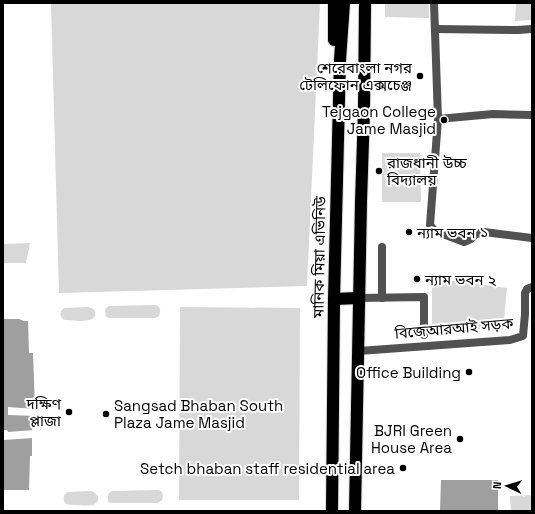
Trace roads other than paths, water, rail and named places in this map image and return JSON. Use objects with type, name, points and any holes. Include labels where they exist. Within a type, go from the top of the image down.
[{"type":"highway","points":[[334,3],[334,43],[340,60]]},
{"type":"highway","name":"মানিক মিয়া এভিনিউ","points":[[332,511],[334,299],[340,60],[344,3]]},
{"type":"highway","points":[[355,511],[365,3]]},
{"type":"highway","points":[[334,299],[359,298]]},
{"type":"street","points":[[434,3],[438,119],[430,225],[435,231],[464,242],[471,239],[476,234],[484,232],[532,238]]},
{"type":"street","points":[[435,29],[532,29]]},
{"type":"street","points":[[438,119],[493,114],[532,115]]},
{"type":"street","points":[[382,247],[382,298]]},
{"type":"street","name":"বিজেআরআই সড়ক","points":[[358,351],[510,340],[523,336],[525,293],[527,289],[532,287]]},
{"type":"street","points":[[359,298],[424,298],[424,335]]},
{"type":"place","name":"শেরেবাংলা নগর টেলিফোন এক্সচেঞ্জ","points":[[420,76]]},
{"type":"place","name":"Tejgaon College Jame Masjid","points":[[444,120]]},
{"type":"place","name":"রাজধানী উচ্চ বিদ্যালয়","points":[[379,171]]},
{"type":"place","name":"ন্যাম ভবন ১","points":[[409,232]]},
{"type":"place","name":"ন্যাম ভবন ২","points":[[417,279]]},
{"type":"place","name":"Office Building","points":[[469,372]]},
{"type":"place","name":"দক্ষিণ প্লাজা","points":[[69,412]]},
{"type":"place","name":"Sangsad Bhaban South Plaza Jame Masjid","points":[[106,414]]},
{"type":"place","name":"BJRI Green House Area","points":[[460,439]]},
{"type":"place","name":"Setch bhaban staff residential area","points":[[403,468]]}]
